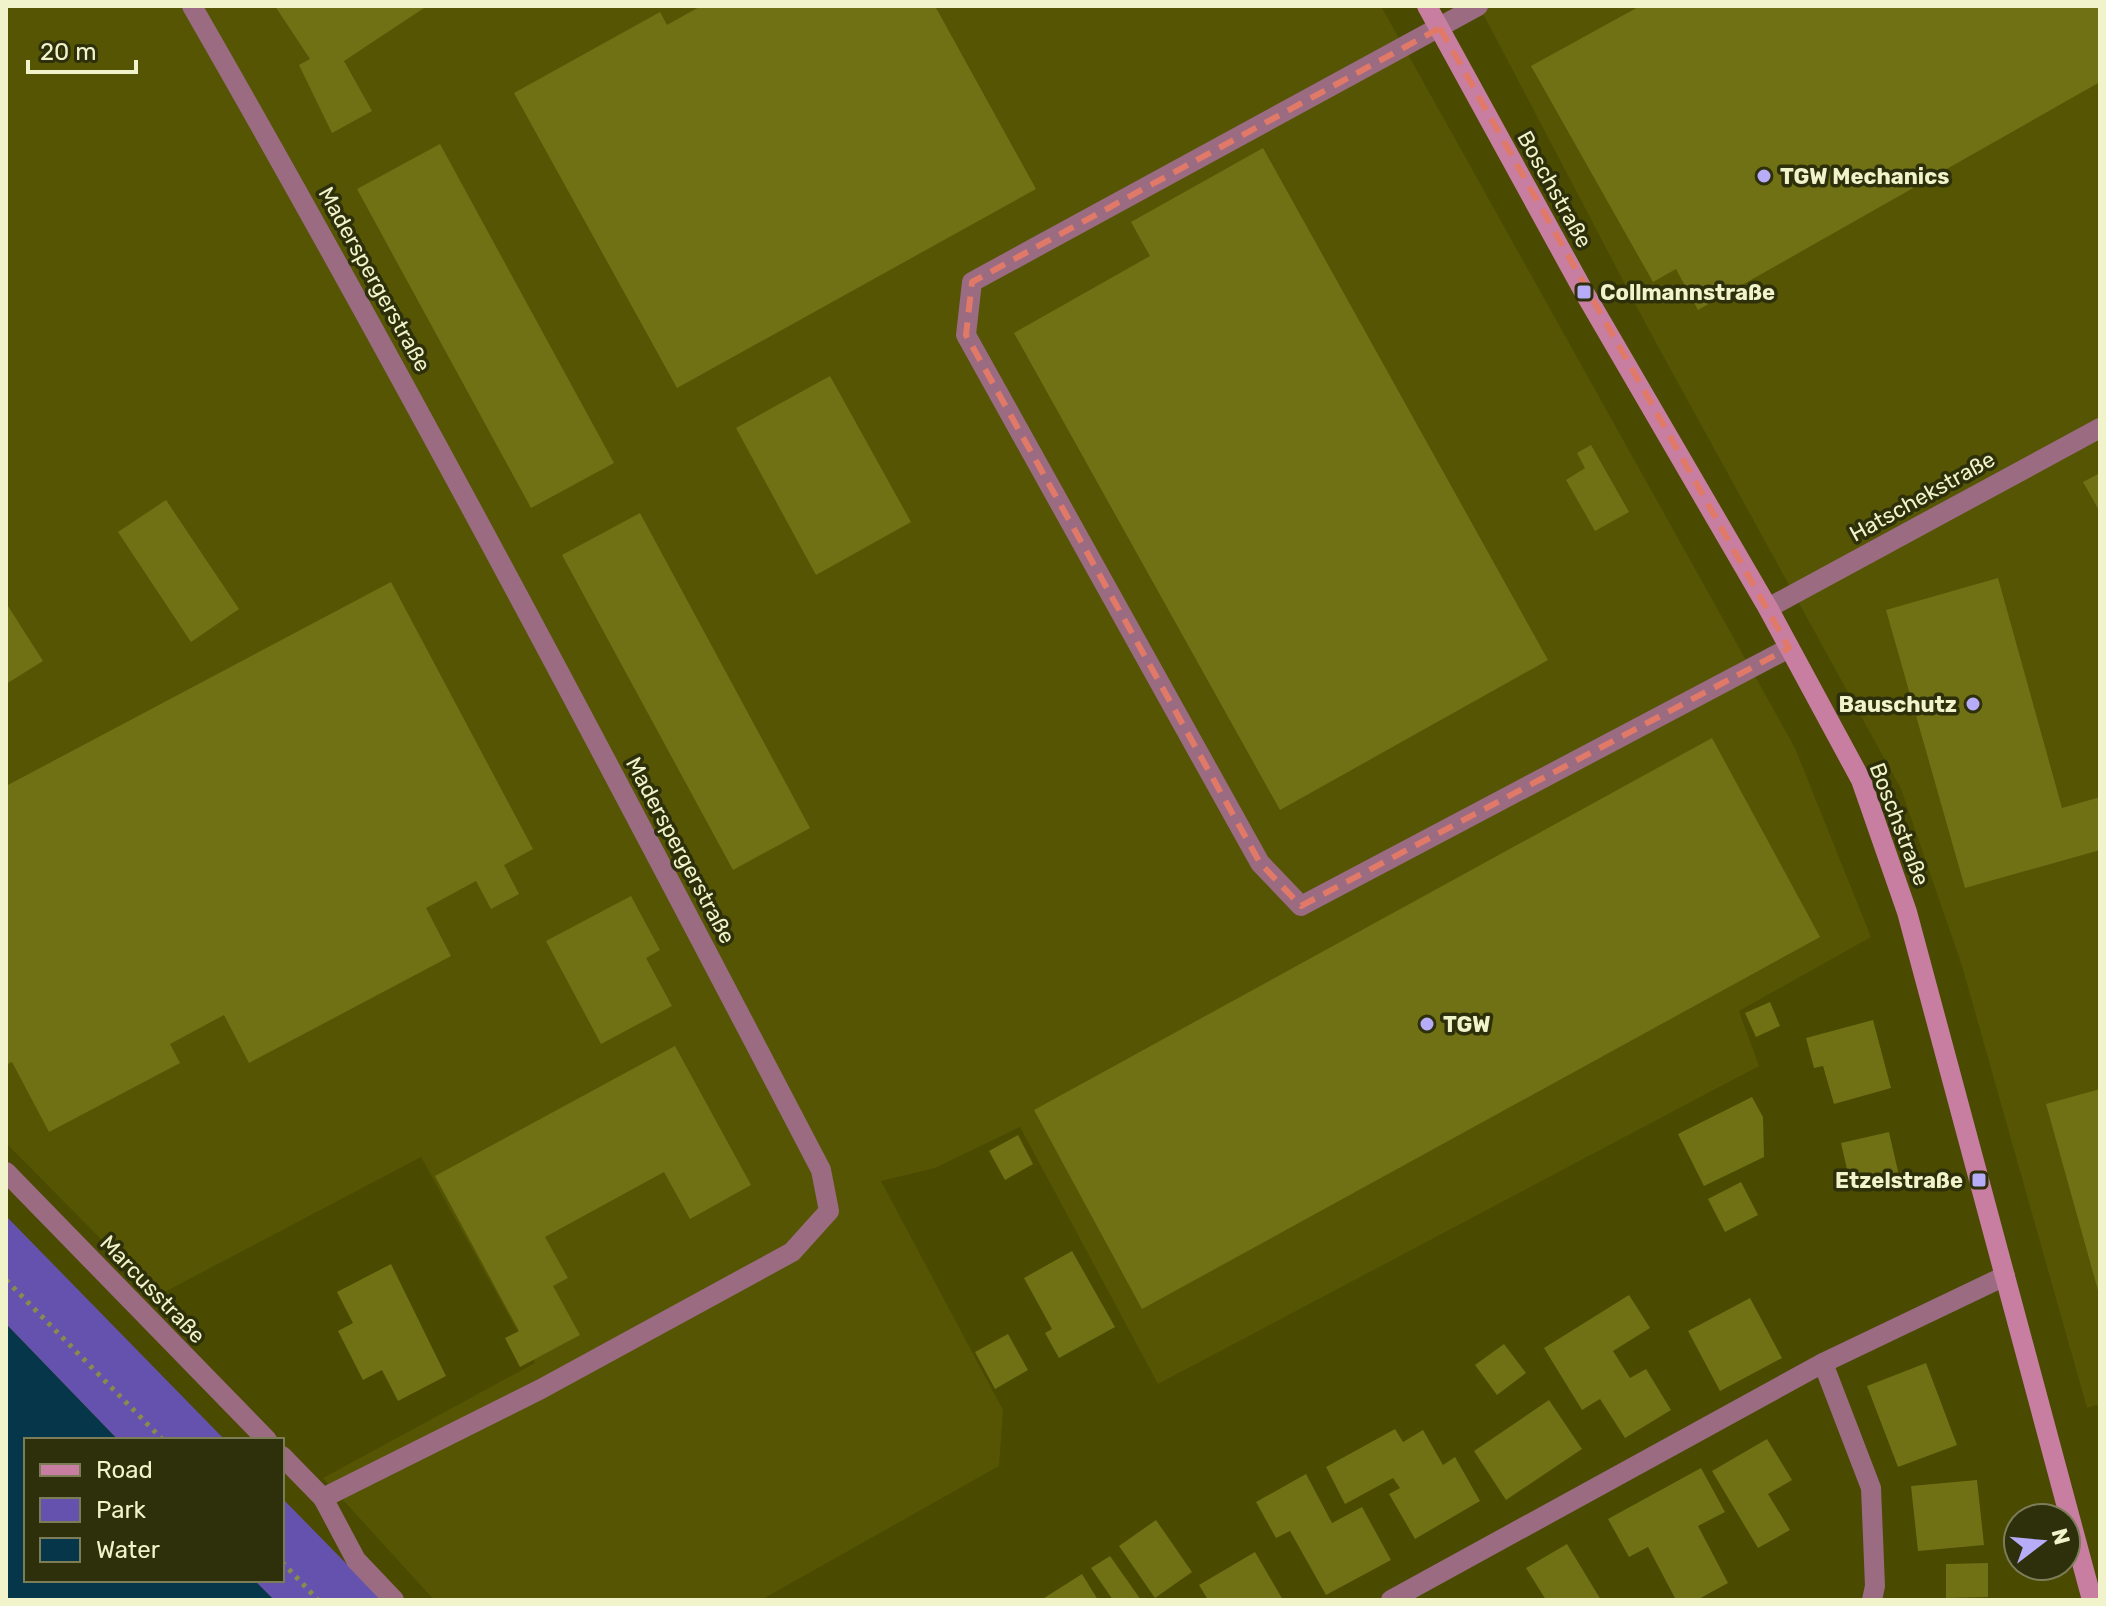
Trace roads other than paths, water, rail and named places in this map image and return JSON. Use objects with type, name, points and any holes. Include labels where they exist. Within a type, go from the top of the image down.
[{"type":"main road","name":"Boschstraße","points":[[1427,6],[1584,292],[1768,608],[1861,780],[1907,912],[2092,1600]]},
{"type":"street","name":"Maderspergerstraße","points":[[192,6],[366,309],[600,748],[821,1170],[829,1211],[792,1252],[541,1389],[323,1498]]},
{"type":"street","points":[[1478,6],[972,282],[966,335],[1260,863],[1301,906],[1789,648]]},
{"type":"street","name":"Hatschekstraße","points":[[1768,608],[2100,428]]},
{"type":"street","name":"Marcusstraße","points":[[6,1172],[265,1438]]},
{"type":"street","points":[[1391,1600],[1823,1363],[2005,1276]]},
{"type":"street","points":[[1823,1363],[1871,1488],[1875,1586],[1872,1600]]},
{"type":"street","points":[[284,1458],[323,1498],[356,1560],[394,1600]]},
{"type":"water","points":[[6,1324],[116,1438],[24,1438],[24,1582],[256,1582],[274,1600],[6,1600]]},
{"type":"place","name":"TGW Mechanics","points":[[1764,176]]},
{"type":"place","name":"Collmannstraße","points":[[1584,292]]},
{"type":"place","name":"Bauschutz","points":[[1973,704]]},
{"type":"place","name":"TGW","points":[[1427,1024]]},
{"type":"place","name":"Etzelstraße","points":[[1979,1180]]}]
